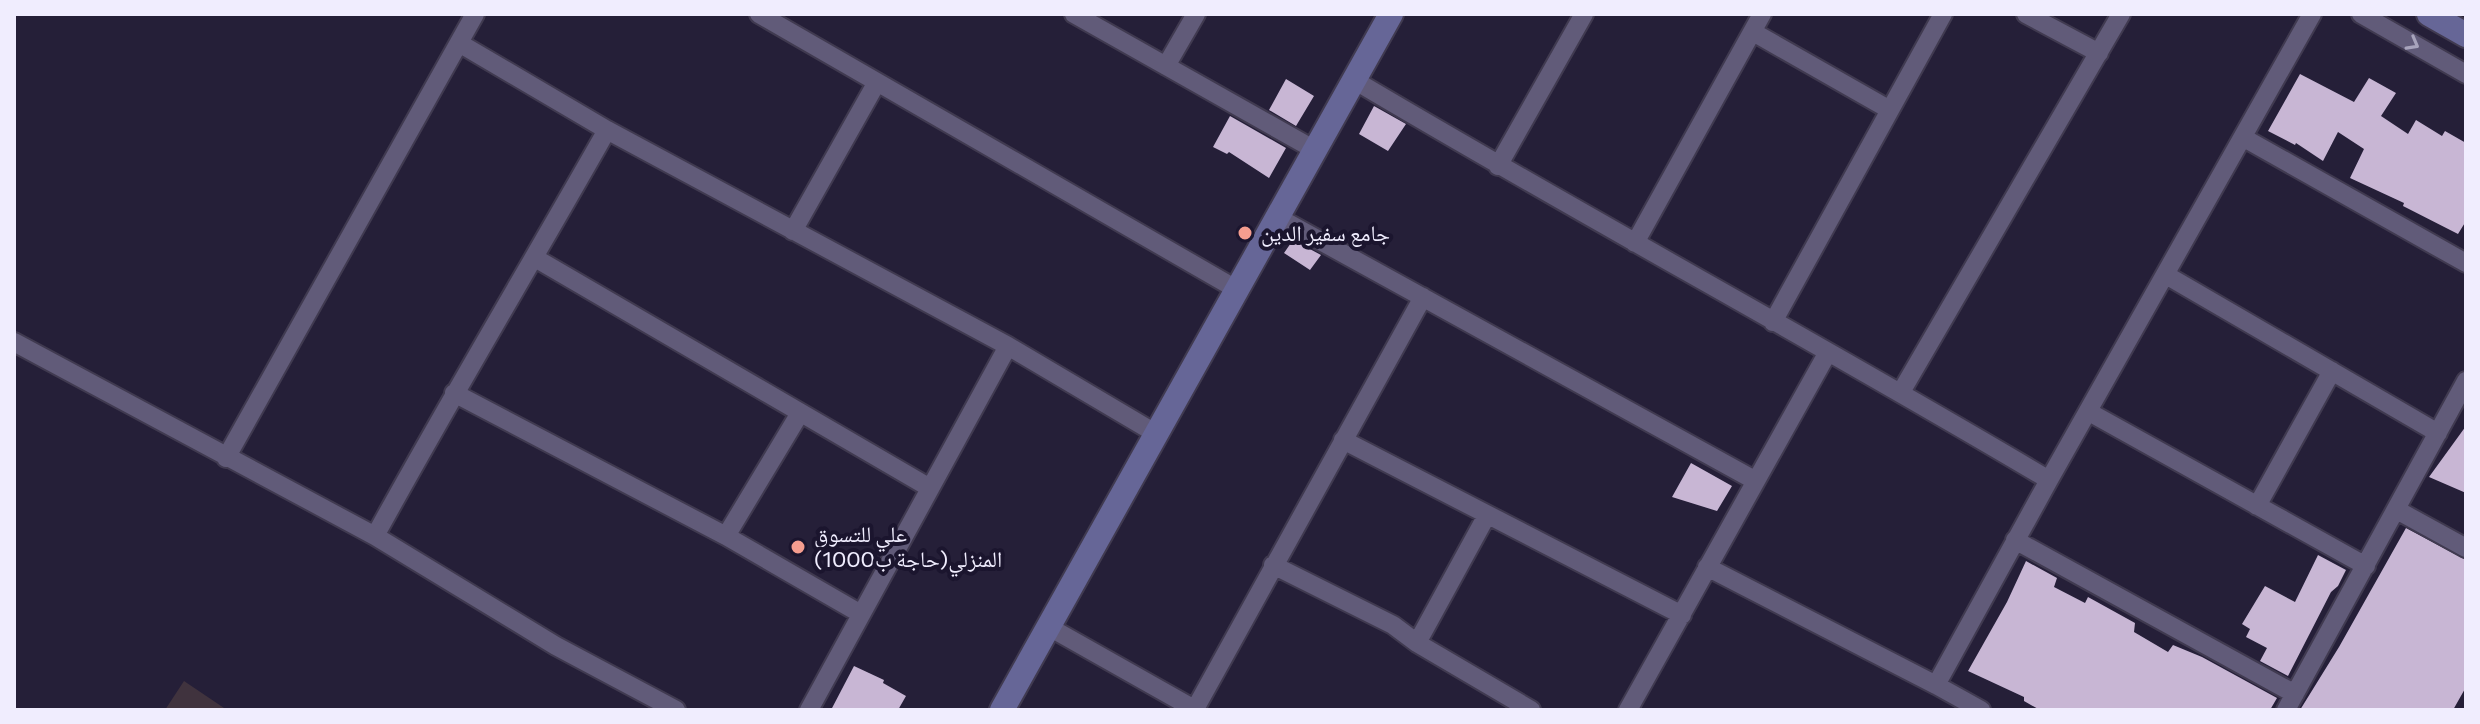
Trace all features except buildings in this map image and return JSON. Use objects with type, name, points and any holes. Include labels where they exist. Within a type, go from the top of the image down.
[{"type":"street","points":[[226,458],[475,14]]},
{"type":"street","points":[[1074,14],[1315,150]]},
{"type":"street","points":[[1166,66],[1196,14]]},
{"type":"street","points":[[1002,710],[1391,14]]},
{"type":"street","points":[[1498,166],[1584,14]]},
{"type":"street","points":[[1635,243],[1762,14]]},
{"type":"street","points":[[1773,322],[1943,14]]},
{"type":"street","points":[[2026,14],[2099,53]]},
{"type":"street","points":[[1901,392],[2121,14]]},
{"type":"street","points":[[1936,685],[2312,14]]},
{"type":"street","points":[[2361,14],[2466,74]]},
{"type":"street","points":[[2429,14],[2466,35]]},
{"type":"street","points":[[767,16],[1236,289]]},
{"type":"street","points":[[1753,32],[1890,110]]},
{"type":"street","points":[[459,43],[607,130],[1008,346],[1155,433]]},
{"type":"street","points":[[1354,80],[1498,166],[1901,392],[2049,480]]},
{"type":"street","points":[[793,231],[877,82]]},
{"type":"street","points":[[375,536],[607,130]]},
{"type":"street","points":[[2244,138],[2466,263]]},
{"type":"street","points":[[1277,217],[1756,481]]},
{"type":"street","points":[[535,258],[930,488]]},
{"type":"street","points":[[2166,275],[2438,433]]},
{"type":"street","points":[[1049,627],[1195,710],[1423,297]]},
{"type":"street","points":[[14,342],[375,536],[556,646],[676,710]]},
{"type":"street","points":[[809,710],[1008,346]]},
{"type":"street","points":[[1628,710],[1828,352]]},
{"type":"street","points":[[2257,506],[2332,371]]},
{"type":"street","points":[[2015,540],[2291,702],[2466,381]]},
{"type":"street","points":[[454,393],[726,536],[861,614]]},
{"type":"street","points":[[2089,412],[2366,566]]},
{"type":"street","points":[[726,536],[800,413]]},
{"type":"street","points":[[1343,440],[1682,615]]},
{"type":"street","points":[[2397,510],[2466,548]]},
{"type":"street","points":[[1417,643],[1487,515]]},
{"type":"street","points":[[1273,565],[1393,625],[1417,643],[1531,710]]},
{"type":"street","points":[[1707,567],[1981,710]]},
{"type":"shaded area","points":[[184,681],[227,710],[165,710]]},
{"type":"place","name":"جامع سفير الدين","points":[[1245,233]]},
{"type":"place","name":"علي للتسوق المنزلي(حاجة ب1000)","points":[[798,547]]}]
